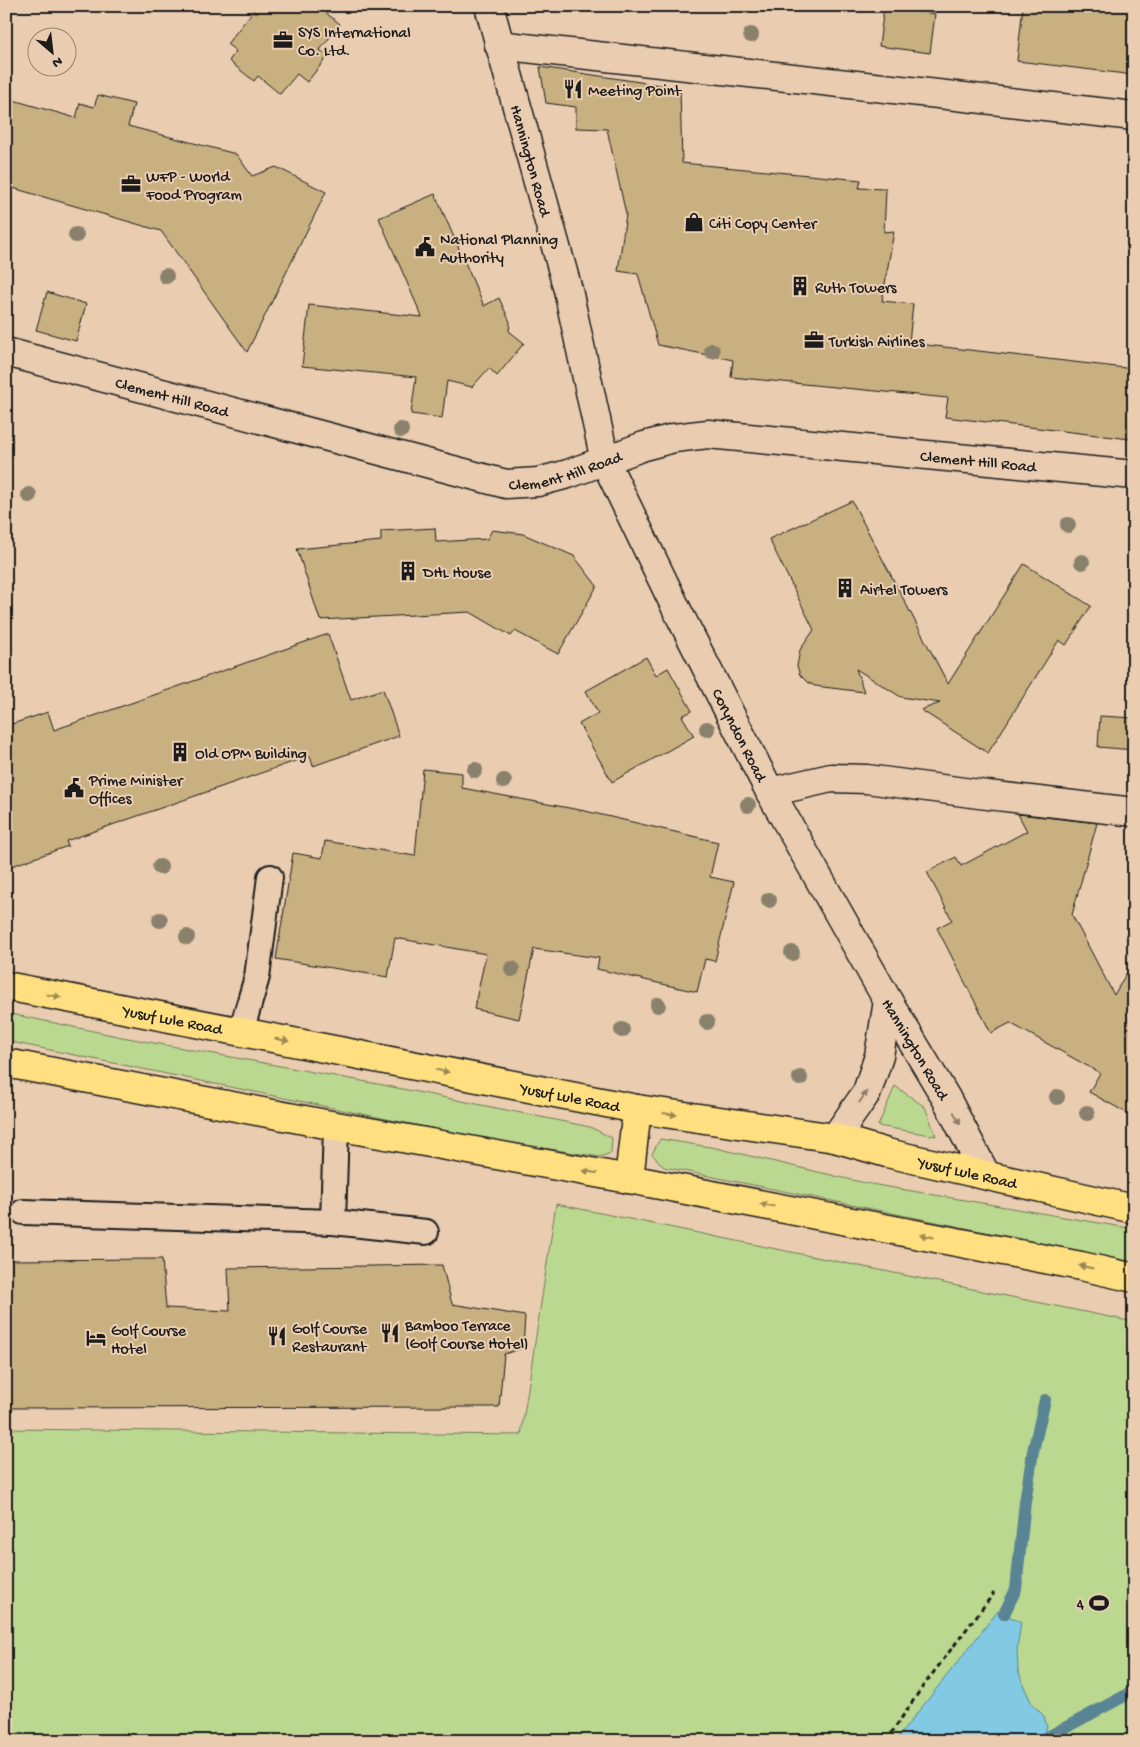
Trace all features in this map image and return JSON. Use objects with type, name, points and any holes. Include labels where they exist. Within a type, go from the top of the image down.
[{"type":"main road","name":"Yusuf Lule Road","points":[[6,986],[637,1109],[836,1138],[887,1153],[1134,1209]]},
{"type":"main road","points":[[6,1063],[336,1126],[630,1179],[1071,1264],[1134,1278]]},
{"type":"main road","points":[[630,1179],[637,1109]]},
{"type":"street","name":"Hannington Road","points":[[489,6],[568,290],[605,461]]},
{"type":"street","points":[[499,45],[1134,116]]},
{"type":"street","name":"Clement Hill Road","points":[[6,352],[506,484],[538,482],[568,474],[644,446],[674,438],[708,434],[1134,474]]},
{"type":"street","name":"Coryndon Road","points":[[605,461],[677,610],[770,792],[888,1001]]},
{"type":"street","points":[[770,792],[831,778],[867,779],[1134,812]]},
{"type":"street","name":"Hannington Road","points":[[836,1138],[867,1092],[880,1056],[888,1001]]},
{"type":"street","name":"Hannington Road","points":[[888,1001],[946,1098],[986,1175]]},
{"type":"lane","points":[[241,1032],[257,977],[270,877]]},
{"type":"lane","points":[[333,1222],[336,1126]]},
{"type":"lane","points":[[23,1212],[333,1222],[426,1232]]},
{"type":"path","points":[[886,1741],[921,1689],[994,1593]]},
{"type":"green space","points":[[6,1013],[122,1037],[378,1084],[590,1127],[612,1138],[611,1153],[600,1157],[474,1137],[6,1041]]},
{"type":"green space","points":[[895,1086],[925,1107],[936,1136],[878,1126]]},
{"type":"green space","points":[[660,1139],[716,1148],[865,1183],[1134,1229],[1134,1262],[664,1167],[652,1154]]},
{"type":"green space","points":[[556,1204],[1134,1322],[1134,1741],[6,1741],[6,1429],[521,1435]]},
{"type":"water","points":[[998,1611],[1021,1622],[1017,1649],[1018,1670],[1032,1704],[1044,1716],[1047,1727],[1042,1740],[895,1741]]},
{"type":"building","points":[[257,6],[317,6],[340,24],[320,50],[328,56],[307,82],[297,74],[280,94],[258,76],[254,81],[229,61],[236,51],[227,44]]},
{"type":"building","points":[[1023,6],[1134,6],[1134,75],[1017,61]]},
{"type":"building","points":[[884,7],[935,14],[930,53],[879,46]]},
{"type":"building","points":[[540,67],[680,88],[682,163],[861,180],[859,188],[886,189],[884,232],[894,231],[882,301],[913,304],[909,343],[1134,369],[1134,409],[1130,439],[945,417],[948,398],[731,377],[733,360],[658,345],[638,274],[618,271],[626,214],[607,129],[576,128],[576,107],[546,103]]},
{"type":"building","points":[[98,95],[134,104],[128,126],[236,154],[252,176],[276,167],[326,192],[247,352],[161,231],[6,186],[6,98],[76,118],[80,103],[94,107]]},
{"type":"building","points":[[435,194],[484,306],[499,298],[510,322],[509,331],[524,343],[497,376],[489,368],[472,387],[447,381],[442,418],[411,414],[416,377],[302,366],[309,305],[422,317],[379,218]]},
{"type":"building","points":[[47,292],[86,304],[76,341],[36,330]]},
{"type":"building","points":[[852,501],[948,684],[1024,564],[1091,606],[1066,645],[1059,640],[988,753],[921,710],[940,703],[901,697],[856,669],[864,692],[815,686],[807,682],[800,675],[797,666],[800,650],[814,630],[769,539]]},
{"type":"building","points":[[435,528],[436,542],[487,539],[492,530],[523,534],[574,556],[597,586],[558,654],[515,631],[511,636],[470,612],[320,620],[297,549],[381,541],[381,531]]},
{"type":"building","name":"Old OPM Building","points":[[328,634],[351,700],[383,689],[399,736],[313,766],[310,756],[66,841],[68,846],[6,868],[6,726],[48,712],[54,730]]},
{"type":"building","points":[[646,657],[656,675],[668,668],[692,711],[682,716],[694,736],[612,782],[579,724],[598,713],[586,691]]},
{"type":"building","points":[[1100,716],[1134,718],[1134,750],[1098,747]]},
{"type":"building","points":[[423,769],[462,773],[462,788],[585,811],[718,842],[710,877],[734,882],[715,961],[705,959],[697,992],[597,969],[599,958],[534,949],[519,1019],[474,1009],[486,954],[395,938],[388,977],[276,959],[293,853],[322,858],[325,841],[415,856]]},
{"type":"building","points":[[1018,814],[1097,823],[1072,915],[1114,995],[1134,960],[1134,1117],[1089,1092],[1100,1073],[1010,1023],[991,1033],[937,928],[952,920],[927,872],[956,857],[961,866],[1027,831]]},
{"type":"building","points":[[162,1259],[166,1308],[230,1311],[228,1268],[442,1265],[452,1304],[525,1316],[523,1348],[504,1354],[499,1407],[6,1408],[6,1260]]},
{"type":"waterway","points":[[1004,1614],[1016,1589],[1025,1502],[1033,1451],[1045,1400]]},
{"type":"waterway","points":[[1042,1740],[1134,1691]]},
{"type":"place","name":"SYS International Co. Ltd.","points":[[283,40]]},
{"type":"place","name":"Meeting Point","points":[[573,89]]},
{"type":"place","name":"WFP - World Food Program","points":[[131,184]]},
{"type":"place","name":"Citi Copy Center","points":[[694,222]]},
{"type":"place","name":"National Planning Authority","points":[[425,247]]},
{"type":"place","name":"Ruth Towers","points":[[800,286]]},
{"type":"place","name":"Turkish Airlines","points":[[814,340]]},
{"type":"place","name":"DHL House","points":[[408,571]]},
{"type":"place","name":"Airtel Towers","points":[[845,588]]},
{"type":"place","name":"Old OPM Building","points":[[180,752]]},
{"type":"place","name":"Prime Minister Offices","points":[[74,788]]},
{"type":"place","name":"Bamboo Terrace (Golf Course Hotel)","points":[[390,1333]]},
{"type":"place","name":"Golf Course Restaurant","points":[[277,1336]]},
{"type":"place","name":"Golf Course Hotel","points":[[96,1338]]},
{"type":"place","name":"4","points":[[1099,1603]]}]
